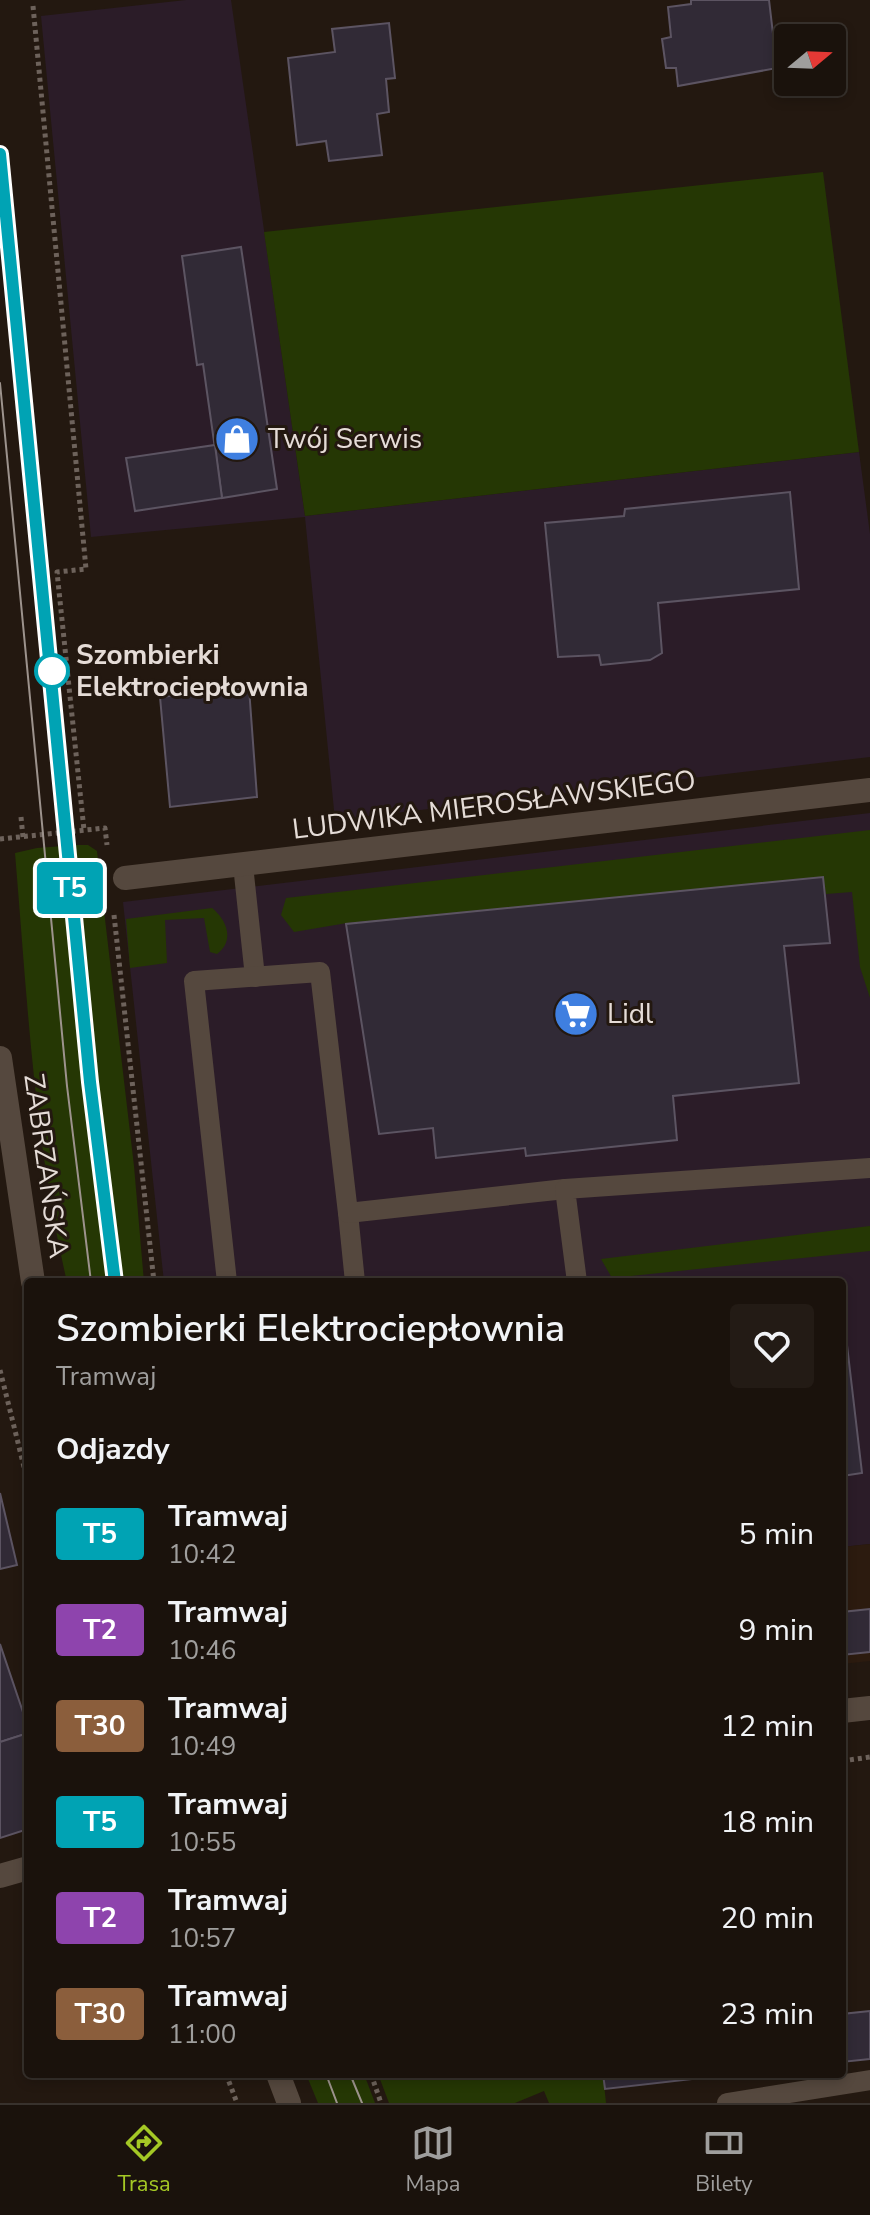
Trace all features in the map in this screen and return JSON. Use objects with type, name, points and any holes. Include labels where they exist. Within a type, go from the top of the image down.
[{"type":"street","name":"LUDWIKA MIEROSŁAWSKIEGO","points":[[125,878],[870,790]]},
{"type":"street","name":"ZABRZAŃSKA","points":[[0,1058],[32,1278]]},
{"type":"street","points":[[846,1711],[870,1708]]},
{"type":"street","points":[[0,1876],[24,1869]]},
{"type":"street","points":[[280,2078],[289,2103]]},
{"type":"lane","points":[[243,865],[255,977]]},
{"type":"lane","points":[[227,1278],[194,981],[320,972],[355,1278]]},
{"type":"lane","points":[[348,1213],[565,1189],[870,1168]]},
{"type":"lane","points":[[565,1189],[576,1278]]},
{"type":"lane","points":[[727,2103],[870,2080]]},
{"type":"path","points":[[33,6],[86,569],[57,572],[84,830]]},
{"type":"path","points":[[21,817],[23,837]]},
{"type":"path","points":[[0,839],[105,828],[108,854]]},
{"type":"path","points":[[114,910],[154,1278]]},
{"type":"path","points":[[0,1370],[24,1467]]},
{"type":"path","points":[[846,1760],[870,1757]]},
{"type":"path","points":[[228,2078],[237,2103]]},
{"type":"path","points":[[372,2078],[381,2103]]},
{"type":"shaded area","points":[[186,0],[231,0],[305,516],[859,452],[870,534],[870,757],[335,820],[305,517],[91,537],[41,16]]},
{"type":"shaded area","points":[[870,813],[870,1544],[846,1547],[846,1278],[164,1278],[123,902]]},
{"type":"shaded area","points":[[870,1544],[870,1661],[846,1664],[846,1547]]},
{"type":"green space","points":[[823,172],[859,452],[305,516],[264,232]]},
{"type":"green space","points":[[870,830],[870,998],[860,967],[852,892],[826,894],[823,877],[347,923],[294,932],[281,915],[286,898]]},
{"type":"green space","points":[[88,845],[97,851],[134,1166],[144,1278],[66,1278],[39,1122],[15,853],[37,848]]},
{"type":"green space","points":[[212,908],[222,918],[227,931],[226,943],[217,954],[210,952],[204,918],[165,920],[167,963],[130,968],[126,919]]},
{"type":"green space","points":[[870,1226],[870,1251],[612,1278],[601,1259]]},
{"type":"green space","points":[[308,2078],[366,2078],[375,2103],[318,2103]]},
{"type":"green space","points":[[380,2078],[603,2078],[606,2103],[549,2103],[544,2091],[515,2103],[389,2103]]},
{"type":"building","points":[[691,0],[769,0],[774,69],[678,86],[676,68],[666,68],[662,39],[671,37],[668,7],[691,4]]},
{"type":"building","points":[[389,23],[395,78],[386,79],[389,112],[377,114],[382,155],[329,161],[326,141],[297,145],[288,58],[335,52],[332,29]]},
{"type":"building","points":[[241,247],[277,489],[222,498],[203,364],[197,365],[182,256]]},
{"type":"building","points":[[215,445],[222,498],[135,511],[126,458]]},
{"type":"building","points":[[790,492],[799,589],[658,603],[662,653],[650,660],[601,665],[599,655],[558,657],[545,523],[624,516],[625,509]]},
{"type":"building","points":[[249,688],[257,797],[170,807],[160,697]]},
{"type":"building","name":"Lidl","points":[[823,877],[830,943],[784,946],[799,1083],[673,1096],[677,1140],[526,1156],[525,1148],[436,1158],[433,1128],[379,1134],[346,924]]},
{"type":"building","points":[[846,1337],[862,1473],[846,1475]]},
{"type":"building","points":[[0,1493],[17,1565],[0,1569]]},
{"type":"building","points":[[870,1609],[870,1652],[846,1655],[846,1612]]},
{"type":"building","points":[[0,1644],[24,1715],[24,1734],[0,1742]]},
{"type":"building","points":[[24,1734],[24,1830],[0,1838],[0,1742]]},
{"type":"building","points":[[870,2011],[870,2059],[846,2062],[846,2014]]},
{"type":"building","points":[[604,2078],[701,2078],[605,2089]]},
{"type":"tram line","points":[[0,154],[90,1082],[114,1278]]},
{"type":"tram line","name":"T5","points":[[0,154],[90,1082],[114,1278]]},
{"type":"tram line","points":[[0,383],[67,1086],[91,1278]]},
{"type":"tram line","points":[[328,2078],[337,2103]]},
{"type":"tram line","points":[[352,2078],[362,2103]]},
{"type":"place","name":"Twój Serwis","points":[[237,439]]},
{"type":"place","name":"Szombierki Elektrociepłownia","points":[[52,671]]},
{"type":"place","name":"Lidl","points":[[576,1014]]}]
